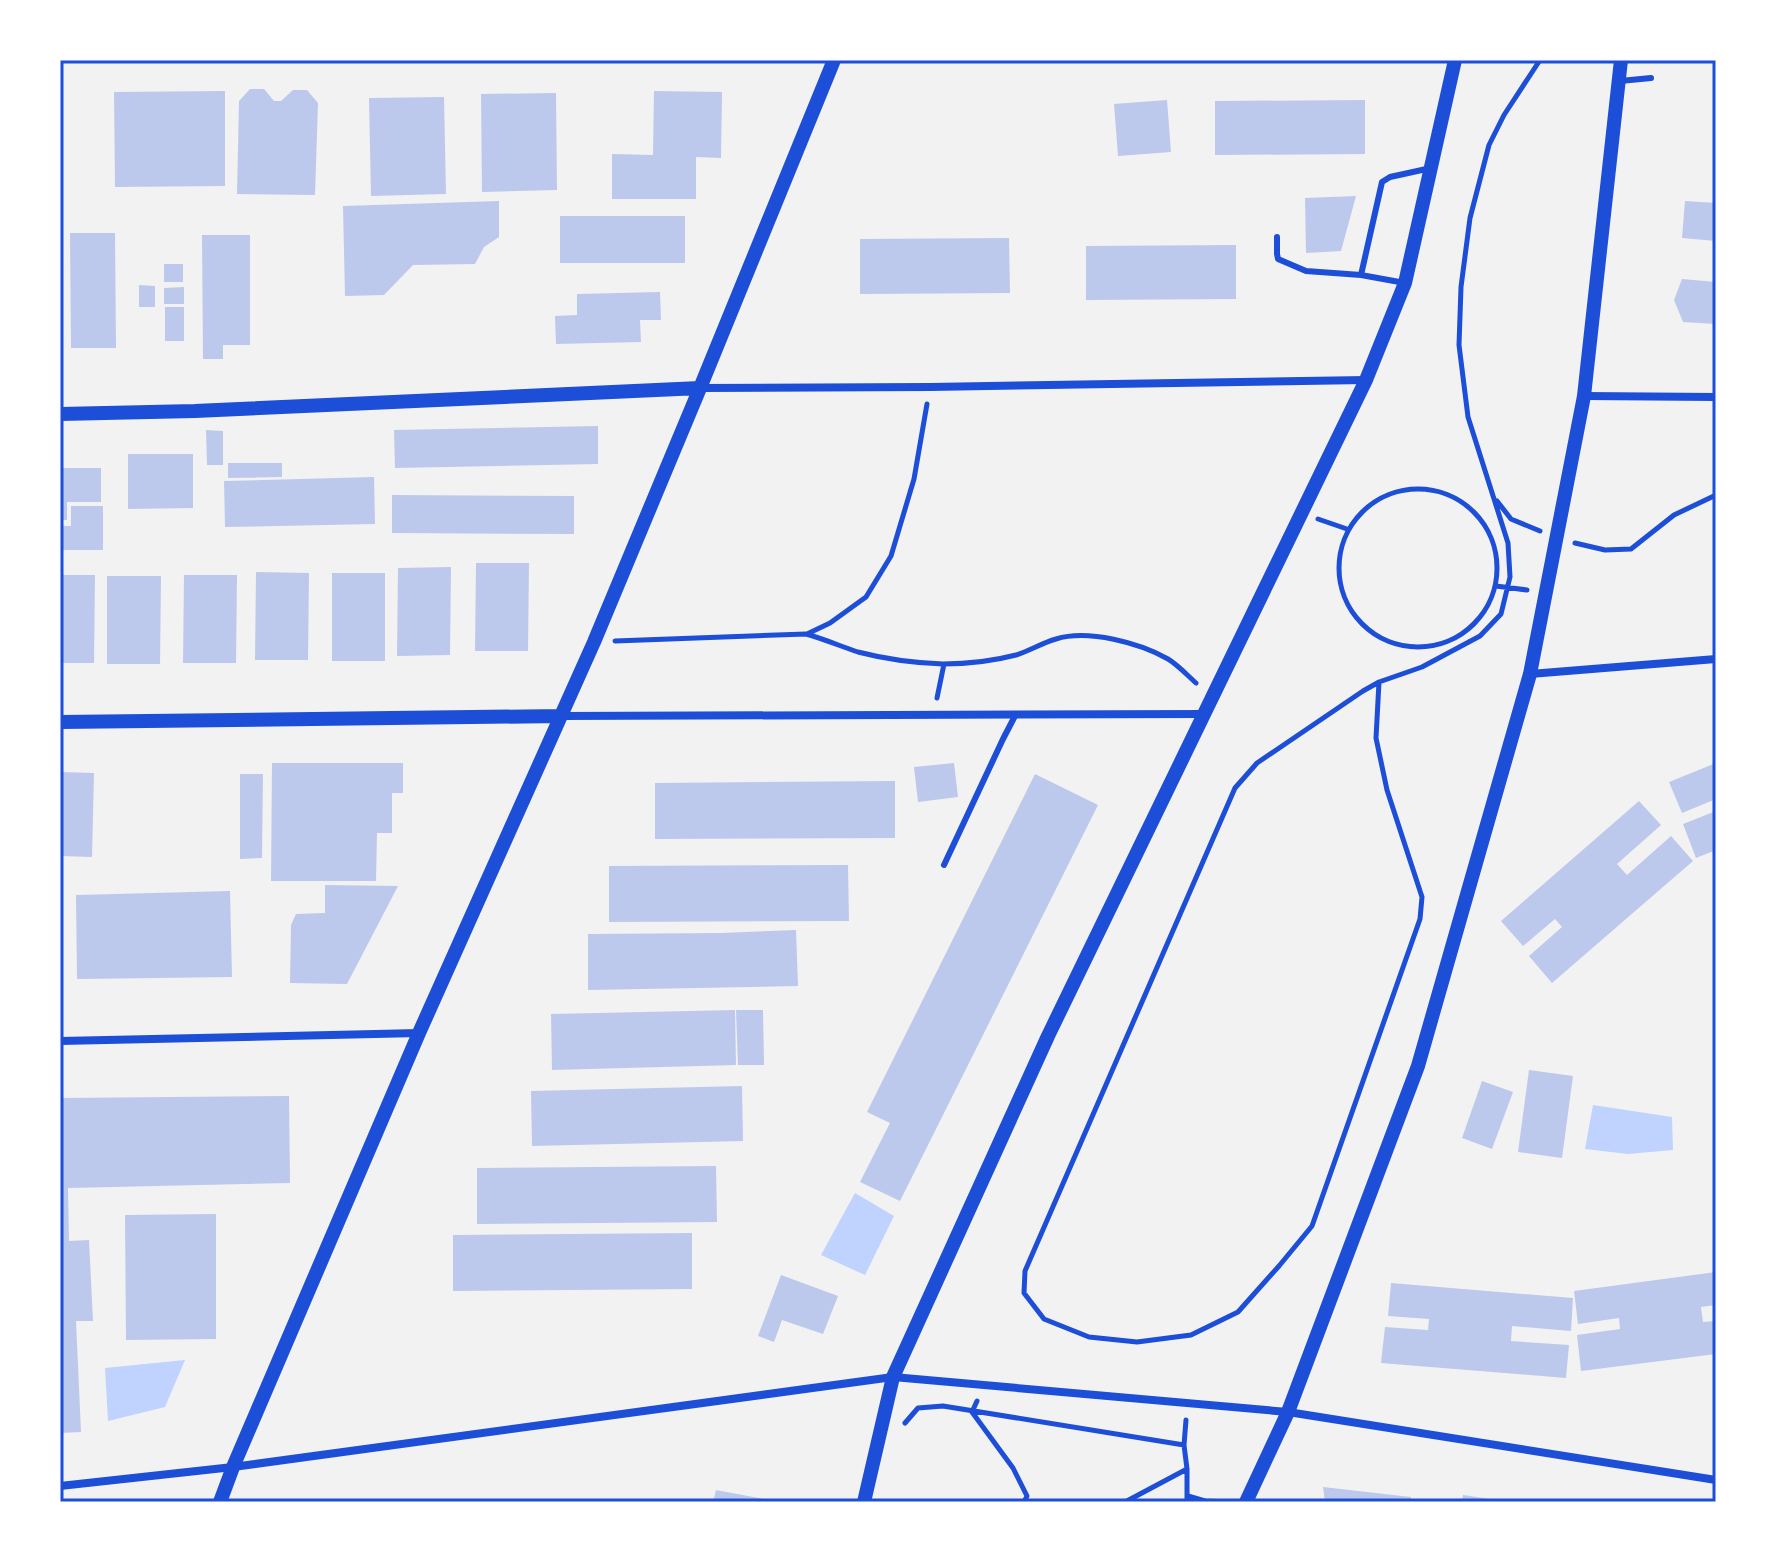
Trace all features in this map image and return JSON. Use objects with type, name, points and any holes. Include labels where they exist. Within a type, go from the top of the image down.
[{"type":"street","points":[[220,1502],[419,1033],[594,642],[834,60]]},
{"type":"street","points":[[864,1502],[893,1377],[1048,1036],[1366,380],[1405,283],[1455,60]]},
{"type":"street","points":[[1246,1502],[1288,1412],[1418,1066],[1530,674],[1584,396],[1621,60]]},
{"type":"street","points":[[60,414],[211,411],[700,388],[1366,380]]},
{"type":"street","points":[[1584,396],[1716,397]]},
{"type":"street","points":[[1530,674],[1716,659]]},
{"type":"street","points":[[60,722],[561,716],[1205,714]]},
{"type":"street","points":[[60,1041],[419,1033]]},
{"type":"street","points":[[60,1486],[233,1467],[893,1377],[1288,1412],[1716,1480]]},
{"type":"lane","points":[[1620,81],[1651,78]]},
{"type":"lane","points":[[1361,275],[1382,182],[1390,177],[1431,168]]},
{"type":"lane","points":[[1277,237],[1278,259],[1306,271],[1361,275],[1405,283]]},
{"type":"lane","points":[[944,865],[1016,714]]},
{"type":"path","points":[[1379,682],[1376,738],[1387,790],[1422,897],[1420,919],[1312,1226],[1238,1312],[1191,1335],[1137,1342],[1089,1337],[1044,1319],[1024,1293],[1025,1271],[1235,788],[1257,763],[1379,682],[1422,667],[1480,636],[1501,614],[1510,577],[1508,543],[1468,417],[1459,345],[1461,287],[1470,218],[1489,145],[1504,115],[1540,60]]},
{"type":"path","points":[[806,634],[830,623],[866,597],[891,556],[914,479],[930,387]]},
{"type":"path","points":[[1431,489],[1462,501],[1485,523],[1497,554],[1496,586],[1481,617],[1455,639],[1422,648],[1388,643],[1360,624],[1342,595],[1337,561],[1347,529],[1369,504],[1399,490],[1431,489]]},
{"type":"path","points":[[1493,497],[1511,519],[1556,537],[1605,550],[1631,549],[1674,515],[1716,495]]},
{"type":"path","points":[[1301,514],[1347,529]]},
{"type":"path","points":[[1496,586],[1546,593]]},
{"type":"path","points":[[594,642],[806,634],[858,652],[944,664],[1017,655],[1057,639],[1099,637],[1149,650],[1170,661],[1213,697]]},
{"type":"path","points":[[933,715],[944,664]]},
{"type":"path","points":[[972,1412],[983,1385]]},
{"type":"path","points":[[1187,1403],[1184,1445],[1188,1499],[1230,1502]]},
{"type":"path","points":[[902,1432],[905,1421],[918,1408],[943,1406],[1184,1445]]},
{"type":"path","points":[[972,1412],[1013,1468],[1027,1496],[1024,1502]]},
{"type":"path","points":[[1125,1502],[1187,1469]]},
{"type":"water","points":[[1593,1105],[1672,1117],[1673,1150],[1628,1154],[1585,1149]]},
{"type":"water","points":[[855,1193],[894,1216],[865,1275],[821,1255]]},
{"type":"water","points":[[185,1360],[165,1407],[108,1421],[105,1368]]},
{"type":"building","points":[[250,89],[264,89],[274,101],[281,101],[293,90],[307,90],[318,103],[315,195],[237,194],[239,101]]},
{"type":"building","points":[[225,91],[225,186],[115,187],[114,92]]},
{"type":"building","points":[[654,91],[722,92],[721,158],[696,157],[696,199],[612,199],[612,154],[653,155]]},
{"type":"building","points":[[556,93],[557,190],[482,192],[481,94]]},
{"type":"building","points":[[444,97],[446,194],[371,196],[369,98]]},
{"type":"building","points":[[1167,100],[1171,152],[1118,156],[1114,104]]},
{"type":"building","points":[[1365,100],[1365,154],[1215,155],[1215,101]]},
{"type":"building","points":[[1356,196],[1341,251],[1306,253],[1305,198]]},
{"type":"building","points":[[499,201],[499,237],[484,247],[475,264],[413,265],[384,295],[345,296],[343,206]]},
{"type":"building","points":[[1685,201],[1716,203],[1716,241],[1682,238]]},
{"type":"building","points":[[560,216],[685,216],[685,263],[560,263]]},
{"type":"building","points":[[70,233],[115,233],[116,348],[71,348]]},
{"type":"building","points":[[202,235],[250,235],[250,345],[223,345],[223,359],[203,359]]},
{"type":"building","points":[[1009,238],[1010,293],[860,294],[860,239]]},
{"type":"building","points":[[1236,245],[1236,299],[1086,300],[1086,246]]},
{"type":"building","points":[[164,264],[183,264],[183,282],[164,282]]},
{"type":"building","points":[[1682,279],[1716,282],[1716,324],[1683,322],[1674,300]]},
{"type":"building","points":[[139,285],[155,286],[155,307],[139,307]]},
{"type":"building","points":[[184,287],[184,304],[164,304],[164,288]]},
{"type":"building","points":[[660,292],[661,320],[640,320],[641,342],[556,344],[555,316],[577,315],[577,294]]},
{"type":"building","points":[[165,307],[184,307],[184,341],[165,341]]},
{"type":"building","points":[[598,426],[598,464],[395,468],[394,430]]},
{"type":"building","points":[[206,430],[223,431],[223,465],[207,465]]},
{"type":"building","points":[[128,454],[193,454],[193,508],[128,509]]},
{"type":"building","points":[[228,463],[282,463],[282,477],[228,478]]},
{"type":"building","points":[[60,468],[101,468],[101,502],[67,502],[67,520],[60,520]]},
{"type":"building","points":[[374,477],[375,524],[225,527],[224,481]]},
{"type":"building","points":[[392,495],[574,496],[574,534],[392,533]]},
{"type":"building","points":[[71,506],[103,506],[103,550],[60,550],[60,526],[71,526]]},
{"type":"building","points":[[476,563],[529,563],[528,651],[475,651]]},
{"type":"building","points":[[451,567],[450,655],[397,656],[398,568]]},
{"type":"building","points":[[256,572],[309,573],[308,660],[255,660]]},
{"type":"building","points":[[332,573],[385,573],[385,661],[332,661]]},
{"type":"building","points":[[60,575],[95,575],[94,663],[60,663]]},
{"type":"building","points":[[184,575],[237,575],[236,663],[183,663]]},
{"type":"building","points":[[107,576],[161,576],[160,664],[107,664]]},
{"type":"building","points":[[272,763],[403,763],[403,793],[392,793],[392,833],[377,833],[376,881],[271,881]]},
{"type":"building","points":[[954,763],[958,797],[918,802],[914,767]]},
{"type":"building","points":[[1716,763],[1716,799],[1682,813],[1669,782]]},
{"type":"building","points":[[60,772],[94,773],[92,857],[60,856]]},
{"type":"building","points":[[240,774],[263,774],[262,858],[240,859]]},
{"type":"building","points":[[1035,774],[1098,805],[900,1201],[860,1182],[890,1123],[867,1112]]},
{"type":"building","points":[[895,781],[895,838],[655,839],[655,783]]},
{"type":"building","points":[[1639,801],[1661,825],[1617,864],[1627,875],[1671,836],[1693,861],[1552,983],[1529,956],[1562,927],[1555,919],[1523,946],[1501,921]]},
{"type":"building","points":[[1716,811],[1716,850],[1696,858],[1683,824]]},
{"type":"building","points":[[848,865],[849,921],[609,922],[609,866]]},
{"type":"building","points":[[325,885],[398,886],[347,984],[290,983],[291,925],[296,914],[325,913]]},
{"type":"building","points":[[230,891],[232,977],[77,979],[76,895]]},
{"type":"building","points":[[796,930],[798,986],[588,990],[588,934]]},
{"type":"building","points":[[735,1010],[736,1065],[552,1070],[551,1014]]},
{"type":"building","points":[[736,1010],[763,1010],[764,1065],[738,1065]]},
{"type":"building","points":[[1529,1070],[1573,1076],[1562,1158],[1518,1152]]},
{"type":"building","points":[[1482,1081],[1513,1092],[1492,1149],[1462,1138]]},
{"type":"building","points":[[742,1086],[743,1141],[532,1146],[531,1091]]},
{"type":"building","points":[[289,1096],[290,1183],[68,1188],[69,1241],[89,1240],[93,1321],[76,1321],[81,1432],[60,1433],[60,1098]]},
{"type":"building","points":[[716,1166],[717,1222],[477,1224],[477,1168]]},
{"type":"building","points":[[216,1214],[216,1339],[126,1340],[125,1215]]},
{"type":"building","points":[[692,1233],[692,1289],[453,1291],[453,1235]]},
{"type":"building","points":[[1716,1272],[1716,1305],[1701,1307],[1703,1322],[1716,1321],[1716,1354],[1581,1371],[1577,1335],[1620,1329],[1619,1318],[1578,1324],[1574,1291]]},
{"type":"building","points":[[781,1275],[838,1296],[823,1334],[782,1320],[774,1342],[758,1336]]},
{"type":"building","points":[[1391,1283],[1573,1298],[1571,1331],[1512,1326],[1511,1341],[1569,1345],[1566,1378],[1381,1363],[1385,1327],[1428,1330],[1429,1319],[1388,1316]]},
{"type":"building","points":[[1323,1487],[1411,1497],[1410,1502],[1325,1502]]},
{"type":"building","points":[[716,1490],[764,1499],[763,1502],[713,1502]]},
{"type":"building","points":[[1463,1495],[1497,1500],[1497,1502],[1462,1502]]}]
